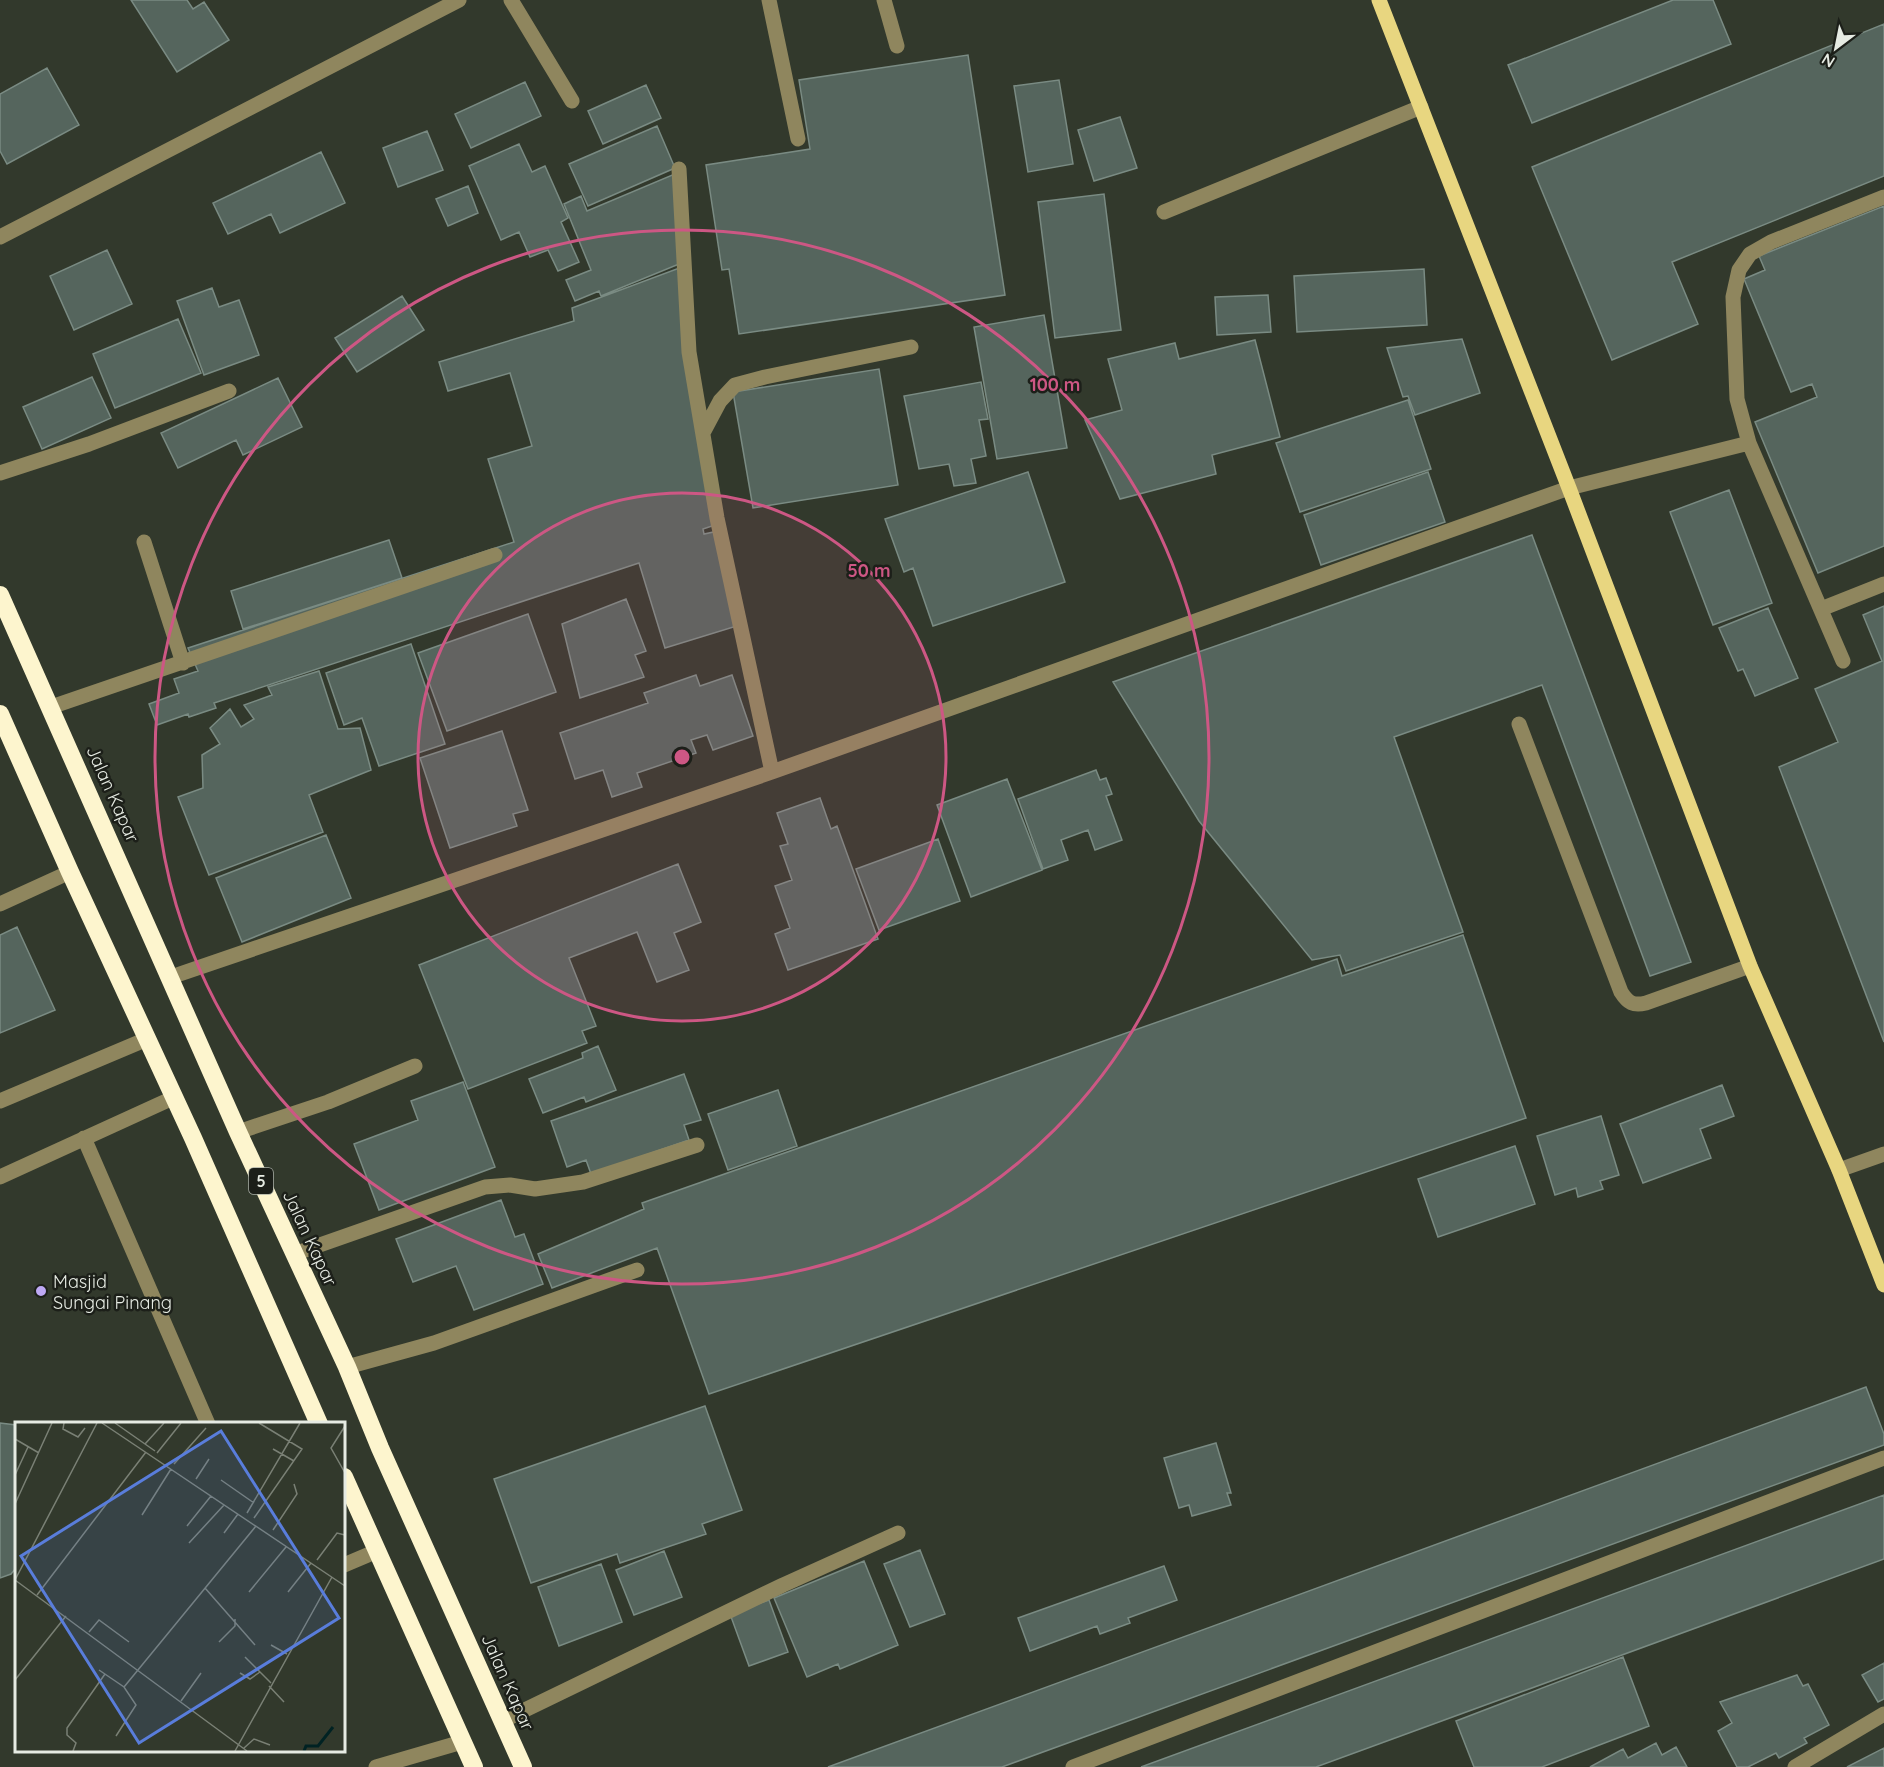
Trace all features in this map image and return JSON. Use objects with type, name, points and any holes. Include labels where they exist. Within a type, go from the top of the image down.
[{"type":"highway","name":"Jalan Kapar","points":[[0,595],[171,976],[238,1132],[347,1367],[380,1448],[523,1767]]},
{"type":"highway","points":[[0,714],[70,872],[175,1097],[319,1422]]},
{"type":"highway","points":[[345,1479],[474,1767]]},
{"type":"main road","points":[[1379,0],[1569,488],[1750,966],[1839,1170],[1884,1285]]},
{"type":"street","points":[[0,237],[459,0]]},
{"type":"street","points":[[511,0],[572,101]]},
{"type":"street","points":[[769,0],[798,139]]},
{"type":"street","points":[[884,0],[897,46]]},
{"type":"street","points":[[1164,212],[1420,107]]},
{"type":"street","points":[[680,169],[689,352],[717,518],[772,772]]},
{"type":"street","points":[[1843,661],[1749,443],[1737,399],[1733,297],[1738,270],[1750,254],[1771,242],[1884,197]]},
{"type":"street","points":[[704,431],[720,401],[735,385],[910,347]]},
{"type":"street","points":[[0,473],[89,444],[229,391]]},
{"type":"street","points":[[171,976],[772,772],[1569,488],[1749,443]]},
{"type":"street","points":[[144,542],[183,663]]},
{"type":"street","points":[[51,707],[495,555]]},
{"type":"street","points":[[1821,609],[1884,584]]},
{"type":"street","points":[[1519,724],[1621,992],[1627,1002],[1637,1005],[1646,1003],[1750,966]]},
{"type":"street","points":[[0,904],[70,872]]},
{"type":"street","points":[[0,1101],[147,1039]]},
{"type":"street","points":[[238,1132],[328,1102],[415,1066]]},
{"type":"street","points":[[0,1177],[175,1097]]},
{"type":"street","points":[[84,1138],[207,1422]]},
{"type":"street","points":[[294,1254],[485,1187],[510,1185],[535,1189],[584,1182],[697,1145]]},
{"type":"street","points":[[1839,1170],[1884,1154]]},
{"type":"street","points":[[347,1367],[434,1343],[637,1270]]},
{"type":"street","points":[[1073,1767],[1884,1458]]},
{"type":"street","points":[[502,1721],[665,1641],[898,1533]]},
{"type":"street","points":[[345,1565],[377,1551]]},
{"type":"street","points":[[1795,1767],[1884,1714]]},
{"type":"street","points":[[376,1767],[462,1742]]},
{"type":"building","points":[[131,0],[187,0],[193,9],[204,2],[229,40],[177,72]]},
{"type":"building","points":[[1673,0],[1713,0],[1731,44],[1532,123],[1508,65]]},
{"type":"building","points":[[1884,24],[1884,176],[1672,262],[1698,324],[1612,360],[1532,167]]},
{"type":"building","points":[[968,55],[1005,295],[739,334],[729,269],[722,270],[706,165],[810,149],[799,80]]},
{"type":"building","points":[[47,68],[79,125],[7,164],[0,151],[0,94]]},
{"type":"building","points":[[1059,80],[1073,164],[1028,172],[1014,86]]},
{"type":"building","points":[[525,82],[541,116],[471,148],[455,114]]},
{"type":"building","points":[[646,85],[661,118],[603,144],[588,111]]},
{"type":"building","points":[[1120,117],[1137,168],[1094,181],[1078,130]]},
{"type":"building","points":[[657,126],[675,168],[588,206],[569,164]]},
{"type":"building","points":[[427,131],[443,170],[398,187],[383,148]]},
{"type":"building","points":[[519,144],[532,172],[545,166],[568,218],[561,222],[579,262],[558,271],[548,250],[530,257],[519,232],[501,240],[469,166]]},
{"type":"building","points":[[321,152],[345,203],[280,233],[271,214],[228,234],[213,203]]},
{"type":"building","points":[[677,173],[684,262],[601,296],[599,291],[575,301],[566,280],[591,270],[564,204],[581,196],[587,211]]},
{"type":"building","points":[[468,186],[478,213],[448,226],[436,199]]},
{"type":"building","points":[[1104,194],[1121,330],[1055,338],[1038,202]]},
{"type":"building","points":[[1884,206],[1884,546],[1818,573],[1755,422],[1817,397],[1812,384],[1791,392],[1744,279],[1765,270],[1759,256]]},
{"type":"building","points":[[107,250],[132,304],[74,330],[50,276]]},
{"type":"building","points":[[682,267],[718,524],[703,529],[704,534],[723,530],[740,625],[665,648],[639,563],[214,703],[216,708],[189,717],[188,714],[157,725],[149,704],[179,693],[174,679],[198,671],[188,648],[514,542],[488,459],[532,446],[510,373],[448,391],[439,362],[574,321],[572,308]]},
{"type":"building","points":[[1424,269],[1427,325],[1297,332],[1294,276]]},
{"type":"building","points":[[212,288],[219,307],[239,300],[259,355],[204,375],[177,301]]},
{"type":"building","points":[[1268,295],[1271,332],[1217,335],[1215,297]]},
{"type":"building","points":[[402,296],[424,330],[357,372],[335,338]]},
{"type":"building","points":[[1044,315],[1067,448],[997,459],[974,327]]},
{"type":"building","points":[[178,319],[201,373],[115,408],[93,354]]},
{"type":"building","points":[[1462,339],[1480,393],[1415,415],[1408,396],[1403,397],[1387,348]]},
{"type":"building","points":[[1255,340],[1280,437],[1212,455],[1216,474],[1120,499],[1085,420],[1122,410],[1108,359],[1175,343],[1179,359]]},
{"type":"building","points":[[879,369],[898,485],[753,508],[733,392]]},
{"type":"building","points":[[92,377],[111,418],[42,449],[23,407]]},
{"type":"building","points":[[278,378],[302,427],[243,455],[236,440],[178,468],[161,433]]},
{"type":"building","points":[[981,382],[988,419],[979,420],[986,456],[971,459],[976,483],[954,486],[949,464],[919,469],[904,396]]},
{"type":"building","points":[[1408,400],[1431,469],[1300,512],[1276,443]]},
{"type":"building","points":[[1028,472],[1065,582],[933,626],[913,568],[904,572],[885,519]]},
{"type":"building","points":[[1428,472],[1445,522],[1321,565],[1304,515]]},
{"type":"building","points":[[1729,490],[1772,603],[1713,625],[1670,512]]},
{"type":"building","points":[[1532,535],[1691,962],[1650,976],[1542,685],[1394,737],[1463,932],[1346,971],[1340,955],[1312,960],[1199,821],[1113,682]]},
{"type":"building","points":[[389,540],[402,578],[243,629],[231,591]]},
{"type":"building","points":[[626,599],[646,651],[635,655],[644,677],[580,698],[562,624]]},
{"type":"building","points":[[1884,606],[1884,1042],[1779,767],[1838,742],[1815,689],[1882,661],[1863,615]]},
{"type":"building","points":[[1768,608],[1798,678],[1755,696],[1743,669],[1738,671],[1719,628]]},
{"type":"building","points":[[528,614],[556,692],[447,731],[418,653]]},
{"type":"building","points":[[411,644],[445,744],[379,766],[362,718],[344,725],[326,673]]},
{"type":"building","points":[[319,671],[338,729],[360,728],[371,770],[309,795],[323,832],[209,875],[178,797],[203,788],[202,755],[220,744],[210,728],[230,709],[241,727],[254,719],[244,705],[272,695],[268,687]]},
{"type":"building","points":[[696,675],[700,686],[732,675],[753,736],[713,750],[707,735],[691,740],[696,753],[637,773],[642,787],[612,797],[603,770],[575,779],[560,733],[648,703],[644,693]]},
{"type":"building","points":[[502,731],[528,810],[513,814],[517,826],[450,848],[420,758]]},
{"type":"building","points":[[1096,770],[1100,780],[1106,778],[1112,794],[1106,796],[1122,840],[1095,850],[1088,830],[1061,840],[1068,860],[1043,869],[1018,799]]},
{"type":"building","points":[[1007,779],[1042,870],[971,897],[937,805]]},
{"type":"building","points":[[820,798],[831,829],[837,826],[878,939],[788,970],[775,934],[790,928],[775,886],[792,880],[780,846],[788,844],[777,813]]},
{"type":"building","points":[[326,835],[351,898],[242,942],[216,878]]},
{"type":"building","points":[[938,839],[960,901],[879,930],[856,869]]},
{"type":"building","points":[[678,864],[701,922],[674,933],[689,970],[657,982],[637,932],[569,958],[596,1026],[582,1031],[587,1043],[468,1089],[419,965]]},
{"type":"building","points":[[17,927],[55,1010],[0,1033],[0,935]]},
{"type":"building","points":[[1463,935],[1526,1118],[709,1394],[657,1248],[552,1288],[538,1254],[644,1209],[642,1203],[1337,959],[1342,976]]},
{"type":"building","points":[[598,1046],[616,1090],[586,1102],[584,1097],[543,1113],[529,1079],[583,1058],[582,1053]]},
{"type":"building","points":[[684,1074],[701,1120],[684,1125],[689,1140],[591,1174],[586,1160],[567,1167],[551,1121]]},
{"type":"building","points":[[463,1082],[495,1167],[379,1210],[354,1144],[418,1120],[411,1101]]},
{"type":"building","points":[[1722,1085],[1734,1116],[1700,1129],[1711,1158],[1643,1183],[1620,1124]]},
{"type":"building","points":[[778,1090],[797,1146],[728,1170],[708,1114]]},
{"type":"building","points":[[1601,1116],[1619,1175],[1600,1181],[1603,1189],[1578,1197],[1576,1188],[1555,1195],[1537,1136]]},
{"type":"building","points":[[1515,1146],[1535,1204],[1438,1237],[1418,1179]]},
{"type":"building","points":[[501,1200],[515,1237],[524,1234],[543,1284],[474,1310],[456,1266],[413,1282],[396,1239]]},
{"type":"building","points":[[1866,1387],[1884,1434],[1884,1445],[1002,1767],[828,1767]]},
{"type":"building","points":[[705,1406],[742,1510],[702,1524],[706,1534],[620,1563],[617,1554],[531,1583],[494,1479]]},
{"type":"building","points":[[0,1423],[15,1425],[15,1569],[11,1574],[0,1578]]},
{"type":"building","points":[[1216,1443],[1231,1493],[1227,1493],[1231,1505],[1192,1516],[1189,1505],[1179,1508],[1164,1458]]},
{"type":"building","points":[[1884,1495],[1884,1559],[1316,1767],[1141,1767]]},
{"type":"building","points":[[920,1550],[945,1614],[910,1627],[884,1564]]},
{"type":"building","points":[[664,1551],[682,1597],[634,1615],[616,1570]]},
{"type":"building","points":[[864,1561],[898,1645],[840,1669],[838,1664],[807,1677],[774,1598]]},
{"type":"building","points":[[601,1564],[622,1622],[559,1646],[538,1587]]},
{"type":"building","points":[[1164,1566],[1177,1600],[1128,1618],[1130,1623],[1100,1634],[1097,1626],[1030,1651],[1018,1618]]},
{"type":"building","points":[[769,1600],[788,1652],[749,1666],[730,1614]]},
{"type":"building","points":[[1623,1657],[1649,1726],[1542,1767],[1474,1767],[1456,1721]]},
{"type":"building","points":[[1884,1663],[1884,1699],[1878,1702],[1862,1675]]},
{"type":"building","points":[[1797,1675],[1803,1686],[1808,1684],[1829,1725],[1804,1738],[1807,1743],[1779,1758],[1776,1753],[1748,1767],[1737,1767],[1718,1731],[1732,1723],[1720,1702]]},
{"type":"building","points":[[1656,1743],[1662,1755],[1676,1747],[1687,1767],[1590,1767],[1623,1749],[1628,1758]]},
{"type":"building","points":[[1884,1748],[1884,1767],[1847,1767]]},
{"type":"place","name":"Masjid Sungai Pinang","points":[[41,1291]]}]
